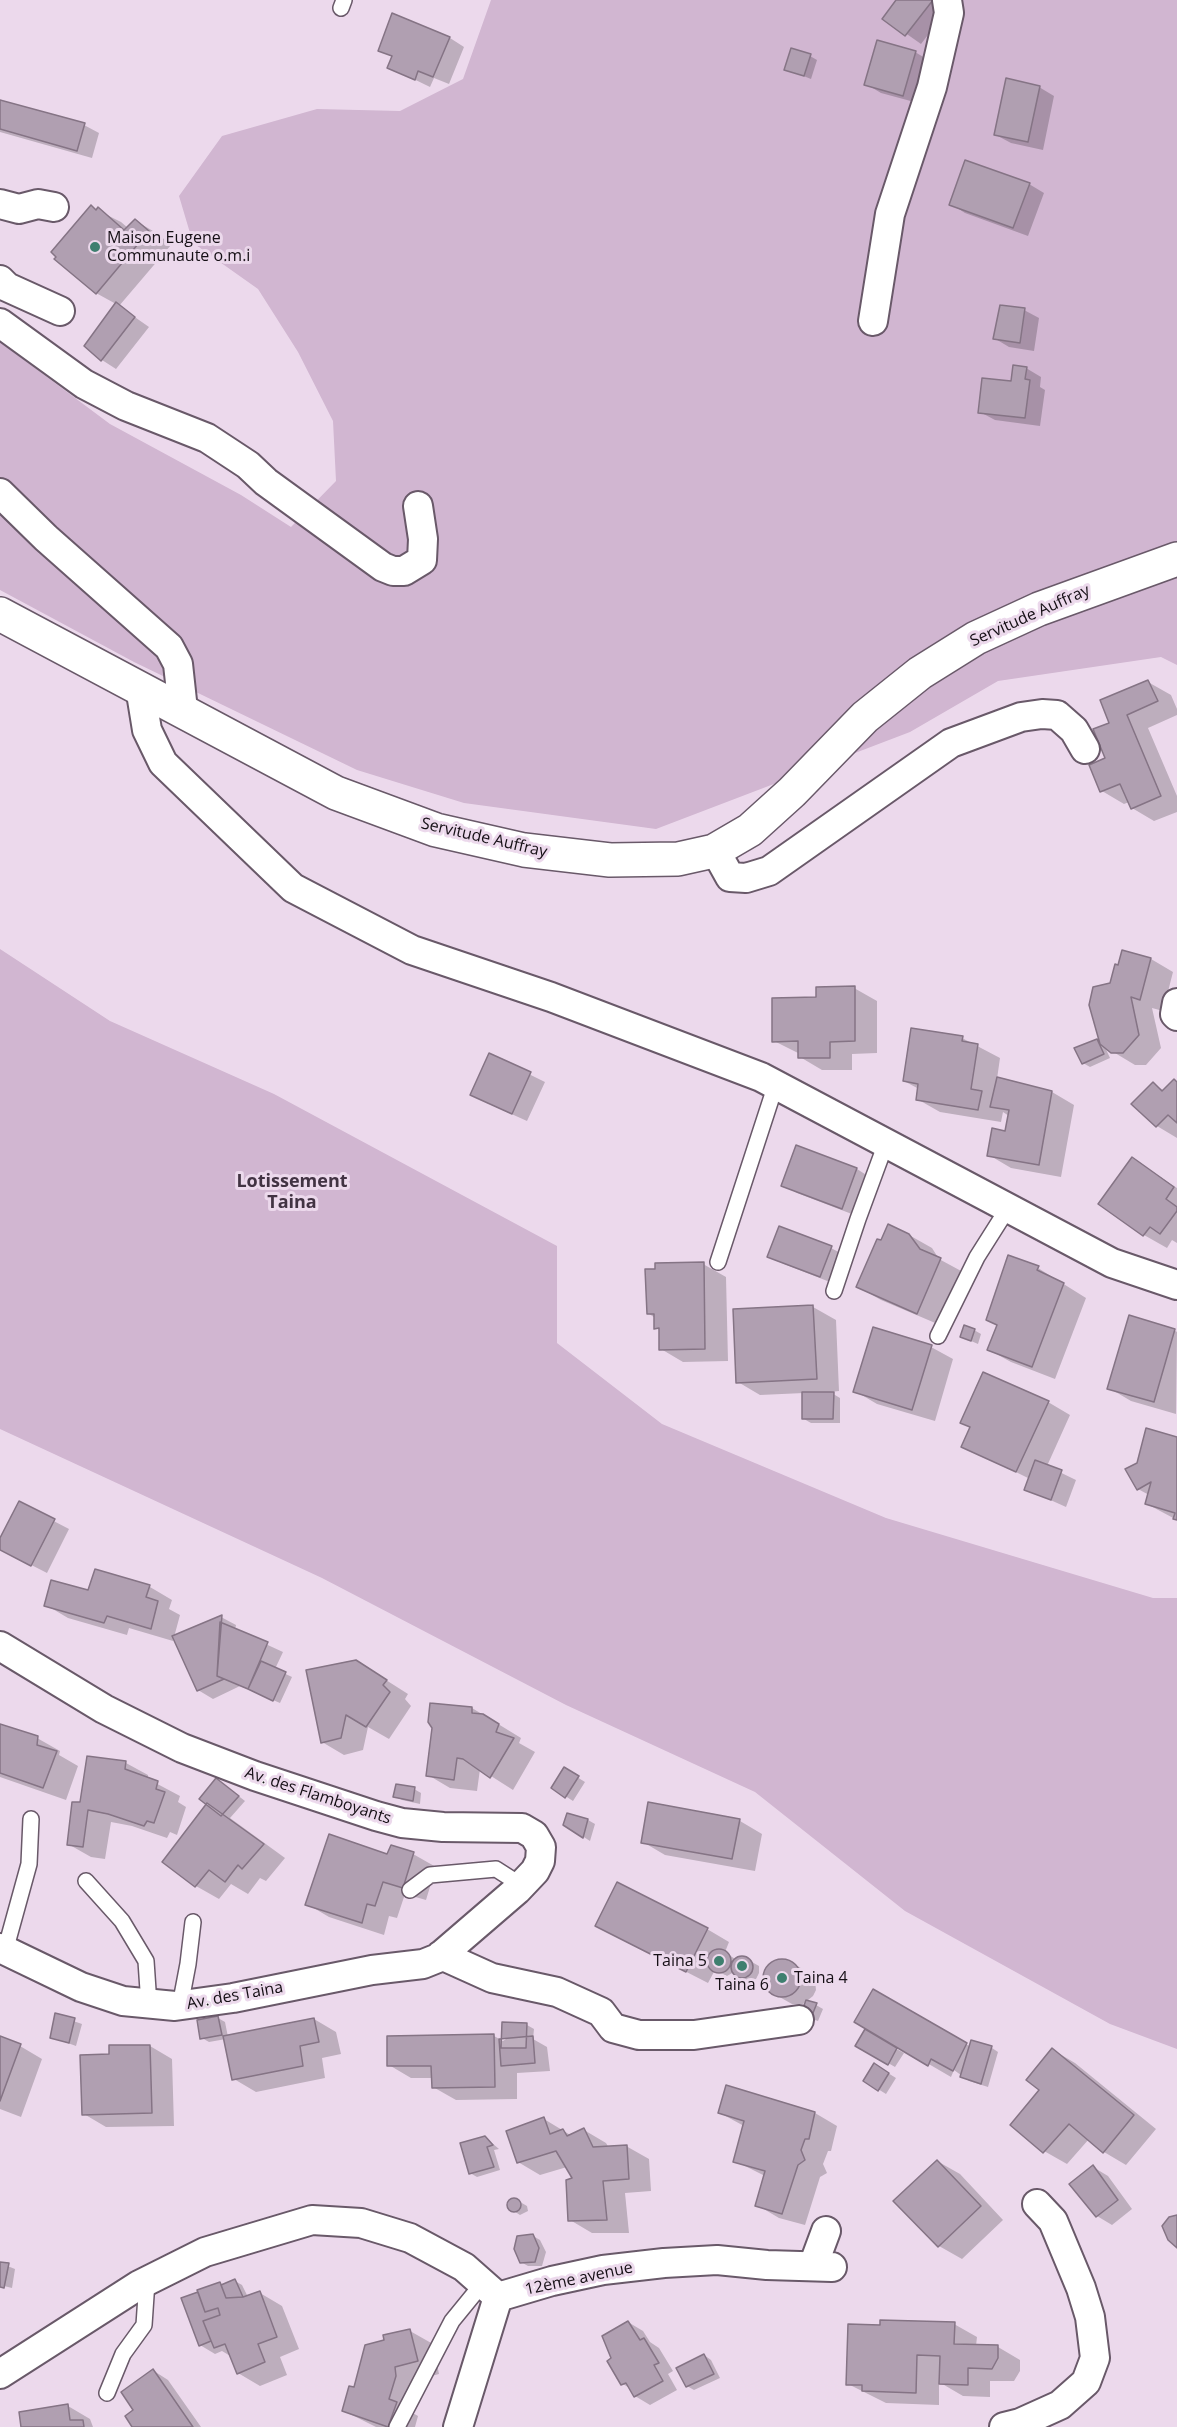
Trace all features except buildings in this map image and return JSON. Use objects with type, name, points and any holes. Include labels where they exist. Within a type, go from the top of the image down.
[{"type":"street","points":[[873,321],[890,214],[932,87],[949,13],[947,0]]},
{"type":"street","points":[[0,204],[19,209],[38,204],[54,207]]},
{"type":"street","points":[[0,280],[7,287],[60,311]]},
{"type":"street","points":[[0,322],[84,384],[126,406],[207,438],[248,465],[266,482],[383,567],[393,571],[404,571],[422,560],[423,538],[418,506]]},
{"type":"street","points":[[0,493],[46,538],[168,647],[178,664],[183,710]]},
{"type":"street","name":"Servitude Auffray","points":[[0,614],[336,793],[436,830],[524,850],[609,860],[678,859],[715,850],[750,830],[792,792],[865,717],[920,673],[976,638],[1039,609],[1177,560]]},
{"type":"street","points":[[140,687],[147,730],[163,763],[293,888],[412,950],[551,997],[776,1084],[1112,1263],[1177,1285]]},
{"type":"street","points":[[715,850],[730,877],[746,878],[769,872],[951,743],[1021,717],[1042,714],[1057,715],[1074,730],[1084,749]]},
{"type":"street","points":[[1177,1003],[1175,1014],[1177,1016]]},
{"type":"street","name":"Av. des Flamboyants","points":[[0,1646],[104,1709],[182,1748],[265,1780],[402,1823],[443,1827],[522,1828],[534,1835],[541,1851],[540,1861],[535,1871],[441,1955]]},
{"type":"street","name":"Av. des Taina","points":[[3,1949],[81,1987],[123,2001],[180,2006],[233,1998],[372,1970],[423,1964],[441,1955]]},
{"type":"street","points":[[441,1955],[492,1978],[557,1992],[601,2012],[614,2028],[639,2035],[694,2035],[799,2020]]},
{"type":"street","points":[[1004,2427],[1020,2423],[1060,2405],[1086,2382],[1095,2358],[1090,2317],[1081,2288],[1053,2221],[1037,2204]]},
{"type":"street","points":[[0,2374],[58,2335],[147,2281],[205,2252],[312,2220],[361,2223],[399,2228],[464,2267],[491,2290],[458,2427]]},
{"type":"street","name":"12ème avenue","points":[[491,2290],[552,2281],[603,2270],[664,2263],[717,2260],[767,2265],[822,2266],[826,2231]]},
{"type":"lane","points":[[718,1262],[776,1084]]},
{"type":"lane","points":[[834,1291],[886,1143]]},
{"type":"lane","points":[[938,1336],[977,1257],[1008,1208]]},
{"type":"lane","points":[[3,1949],[29,1864],[31,1819]]},
{"type":"lane","points":[[410,1890],[430,1875],[496,1869],[521,1885]]},
{"type":"lane","points":[[86,1881],[122,1921],[146,1961],[149,2005]]},
{"type":"lane","points":[[180,2006],[193,1922]]},
{"type":"lane","points":[[107,2393],[123,2354],[144,2325],[147,2281]]},
{"type":"lane","points":[[397,2427],[452,2321],[491,2290]]},
{"type":"shaded area","points":[[491,0],[1177,0],[1177,665],[1161,657],[998,681],[910,732],[656,829],[464,803],[357,770],[134,662],[0,590],[0,342],[110,424],[241,495],[291,527],[336,481],[333,421],[298,352],[258,289],[193,243],[179,196],[222,136],[317,109],[400,111],[463,79]]},
{"type":"shaded area","points":[[0,949],[110,1021],[274,1094],[557,1246],[557,1343],[662,1424],[886,1518],[1153,1598],[1177,1598],[1177,2049],[1110,2024],[905,1911],[755,1792],[566,1705],[322,1578],[0,1429]]},
{"type":"place","name":"Maison Eugene Communaute o.m.i","points":[[95,247]]},
{"type":"place","name":"Taina 5","points":[[719,1961]]},
{"type":"place","name":"Taina 6","points":[[742,1966]]},
{"type":"place","name":"Taina 4","points":[[782,1978]]},
{"type":"district","name":"Lotissement Taina","points":[[292,1192]]}]
